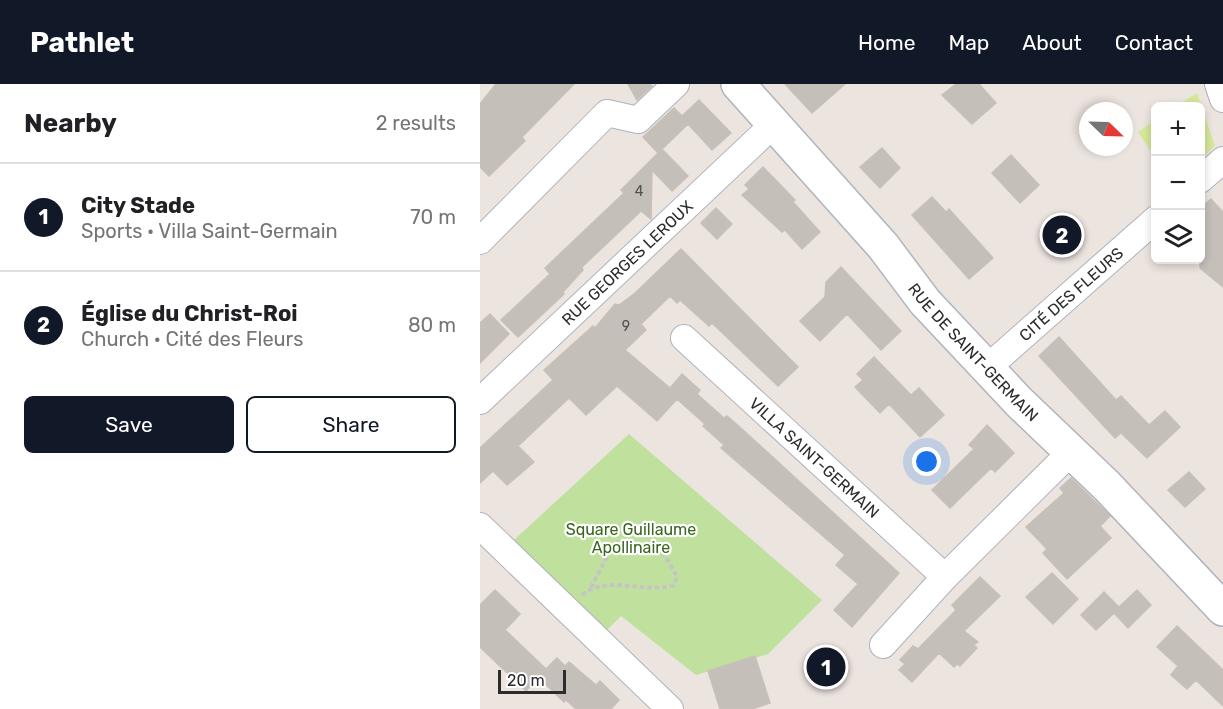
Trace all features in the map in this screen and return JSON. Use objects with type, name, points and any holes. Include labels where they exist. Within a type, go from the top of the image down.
[{"type":"main road","name":"RUE DE SAINT-GERMAIN","points":[[738,84],[883,246],[925,302],[1070,453],[1107,486],[1223,609]]},
{"type":"street","points":[[480,241],[607,113],[638,120],[676,84]]},
{"type":"street","points":[[1218,84],[1223,99]]},
{"type":"street","name":"RUE GEORGES LEROUX","points":[[480,401],[775,123]]},
{"type":"street","points":[[1205,176],[1223,160]]},
{"type":"street","name":"CITÉ DES FLEURS","points":[[987,368],[1151,223]]},
{"type":"street","name":"VILLA SAINT-GERMAIN","points":[[684,338],[945,577]]},
{"type":"street","points":[[883,645],[945,577],[1070,453]]},
{"type":"street","points":[[480,526],[670,709]]},
{"type":"path","points":[[567,611],[590,589],[615,542],[636,547],[657,543],[677,576],[674,585],[666,587],[608,585],[590,589]]},
{"type":"green space","points":[[1197,93],[1200,102],[1183,102]]},
{"type":"green space","points":[[1205,117],[1215,146],[1205,155]]},
{"type":"green space","points":[[1151,123],[1151,152],[1138,132]]},
{"type":"green space","name":"Square Guillaume Apollinaire","points":[[629,434],[822,600],[768,654],[696,675],[621,616],[607,630],[513,541]]},
{"type":"green space","points":[[832,646],[847,659],[821,688],[805,675]]},
{"type":"building","points":[[496,84],[574,84],[522,137],[525,141],[489,176],[480,167],[480,104]]},
{"type":"building","points":[[628,84],[650,84],[652,86],[637,100]]},
{"type":"building","points":[[785,84],[845,84],[812,113]]},
{"type":"building","points":[[956,84],[979,84],[996,103],[972,124],[942,95]]},
{"type":"building","points":[[699,100],[731,133],[712,150],[688,124],[658,153],[643,137],[674,108],[682,116]]},
{"type":"building","points":[[882,148],[900,168],[880,188],[860,167]]},
{"type":"building","points":[[662,149],[688,176],[672,191],[652,170],[651,219],[641,211],[582,267],[583,270],[563,292],[564,294],[518,337],[501,320],[550,274],[545,268],[624,193],[621,190]]},
{"type":"building","points":[[1011,155],[1039,185],[1020,203],[992,173]]},
{"type":"building","points":[[763,167],[795,200],[793,202],[820,232],[802,249],[785,230],[782,232],[742,195],[749,189],[745,185]]},
{"type":"building","points":[[932,197],[946,212],[949,209],[993,258],[969,279],[912,215]]},
{"type":"building","points":[[1211,199],[1223,212],[1223,287],[1200,268],[1200,264],[1205,264],[1205,204]]},
{"type":"building","points":[[716,208],[732,224],[717,239],[701,223]]},
{"type":"building","points":[[681,249],[798,367],[778,386],[712,323],[709,326],[680,300],[677,303],[670,296],[641,324],[646,330],[625,350],[670,388],[682,374],[700,390],[697,394],[724,418],[727,416],[742,429],[899,573],[852,627],[834,610],[858,584],[836,565],[845,555],[721,448],[724,445],[677,399],[657,421],[617,386],[586,415],[569,398],[518,446],[534,462],[507,485],[493,471],[480,483],[480,448],[553,380],[544,370],[593,326],[595,328],[615,304],[619,305],[634,294]]},
{"type":"building","points":[[841,267],[901,331],[881,350],[847,314],[820,341],[800,321],[825,297],[826,282]]},
{"type":"building","points":[[490,314],[509,334],[480,363],[480,323]]},
{"type":"building","points":[[1059,337],[1116,400],[1121,396],[1149,425],[1165,411],[1180,427],[1147,458],[1121,433],[1115,438],[1039,356]]},
{"type":"building","points":[[874,357],[911,395],[919,388],[944,415],[920,437],[889,404],[880,413],[855,387],[863,380],[857,374]]},
{"type":"building","points":[[987,425],[1014,453],[995,472],[991,468],[950,508],[932,490],[974,449],[969,445]]},
{"type":"building","points":[[1189,472],[1205,489],[1185,507],[1168,490]]},
{"type":"building","points":[[1071,478],[1110,516],[1100,526],[1111,538],[1067,579],[1043,553],[1047,549],[1026,527],[1064,493],[1060,488]]},
{"type":"building","points":[[1052,573],[1078,599],[1053,624],[1026,597]]},
{"type":"building","points":[[980,577],[1000,596],[964,631],[978,642],[974,645],[977,648],[960,666],[957,664],[954,667],[939,653],[912,682],[899,670],[905,664],[900,660],[913,646],[918,649],[956,610],[952,605]]},
{"type":"building","points":[[495,590],[520,614],[505,630],[546,669],[557,658],[565,666],[569,662],[596,685],[600,681],[619,700],[611,709],[576,709],[566,700],[564,702],[538,677],[526,691],[480,647],[480,605]]},
{"type":"building","points":[[1137,590],[1151,605],[1128,628],[1114,613],[1096,630],[1081,615],[1104,592],[1119,607]]},
{"type":"building","points":[[1177,626],[1223,670],[1223,706],[1196,680],[1187,689],[1171,675],[1178,666],[1157,647]]},
{"type":"building","points":[[755,656],[770,703],[752,709],[720,709],[708,671]]},
{"type":"place","name":"Église du Christ-Roi","points":[[1062,235]]},
{"type":"place","name":"City Stade","points":[[826,667]]}]
